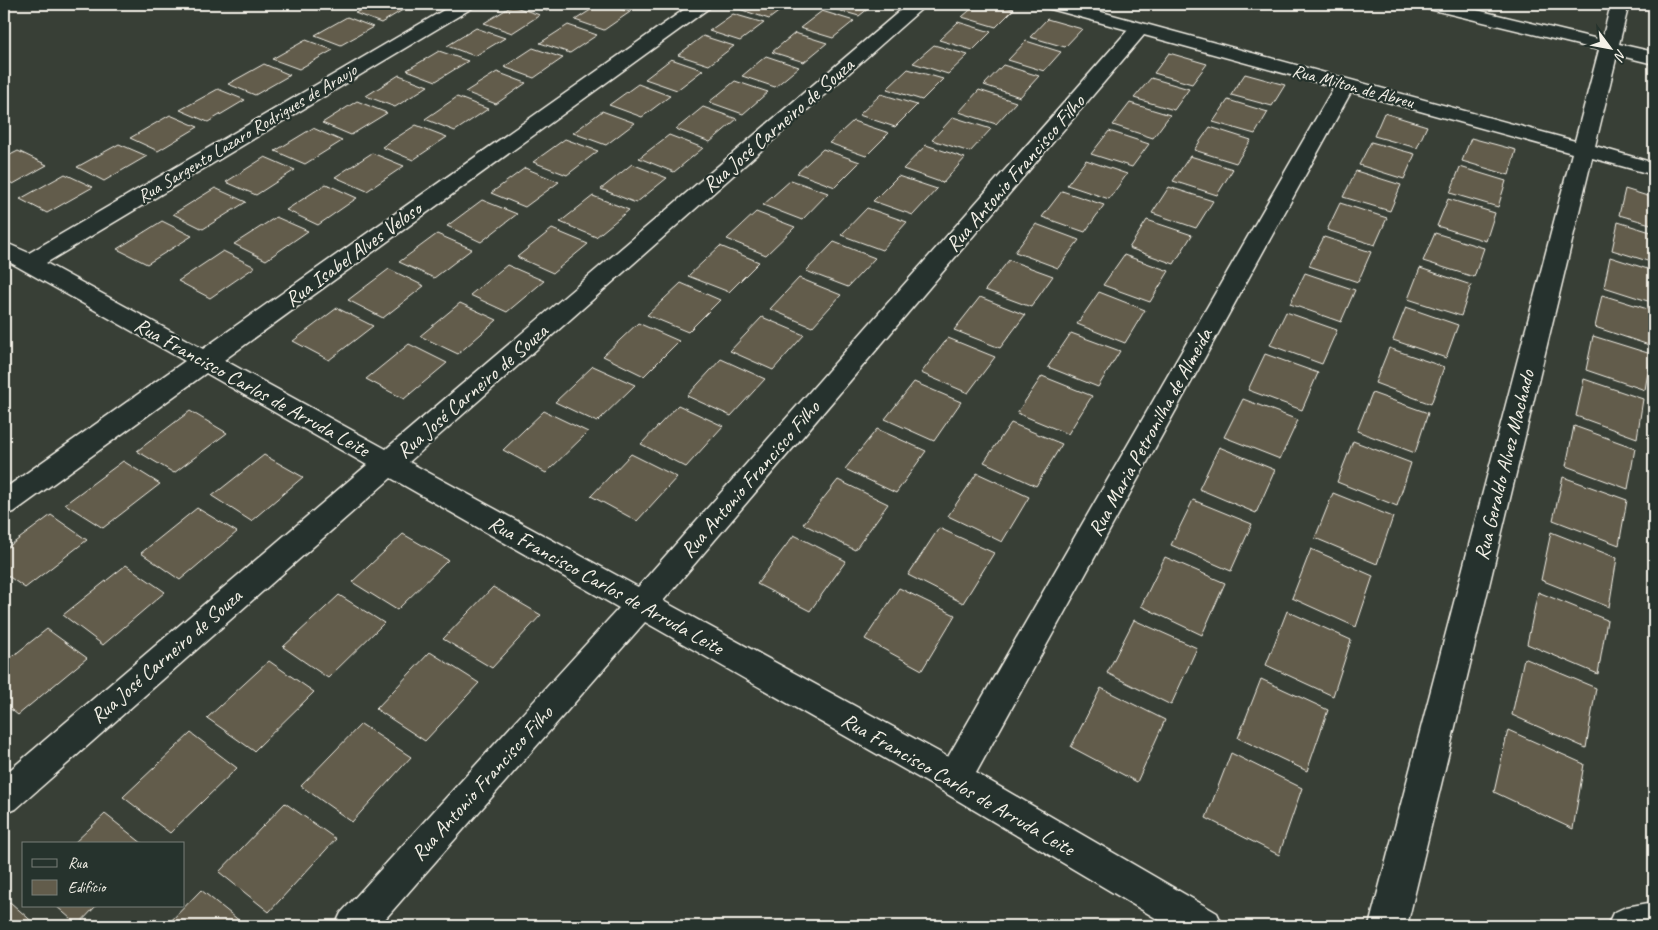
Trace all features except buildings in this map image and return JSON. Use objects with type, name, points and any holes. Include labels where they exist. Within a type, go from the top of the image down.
[{"type":"street","name":"Rua Sargento Lazaro Rodrigues de Araujo","points":[[29,263],[466,4]]},
{"type":"street","name":"Rua Isabel Alves Veloso","points":[[4,504],[703,4]]},
{"type":"street","name":"Rua José Carneiro de Souza","points":[[4,797],[918,4]]},
{"type":"street","name":"Rua Milton de Abreu","points":[[1053,4],[1654,169]]},
{"type":"street","points":[[1431,4],[1654,58]]},
{"type":"street","name":"Rua Geraldo Alvez Machado","points":[[1388,926],[1620,4]]},
{"type":"street","name":"Rua Antonio Francisco Filho","points":[[354,926],[641,605],[1140,28]]},
{"type":"street","name":"Rua Maria Petronilha de Almeida","points":[[954,779],[1346,84]]},
{"type":"street","name":"Rua Francisco Carlos de Arruda Leite","points":[[4,249],[954,779],[1204,926]]},
{"type":"street","points":[[1626,926],[1654,921]]}]
